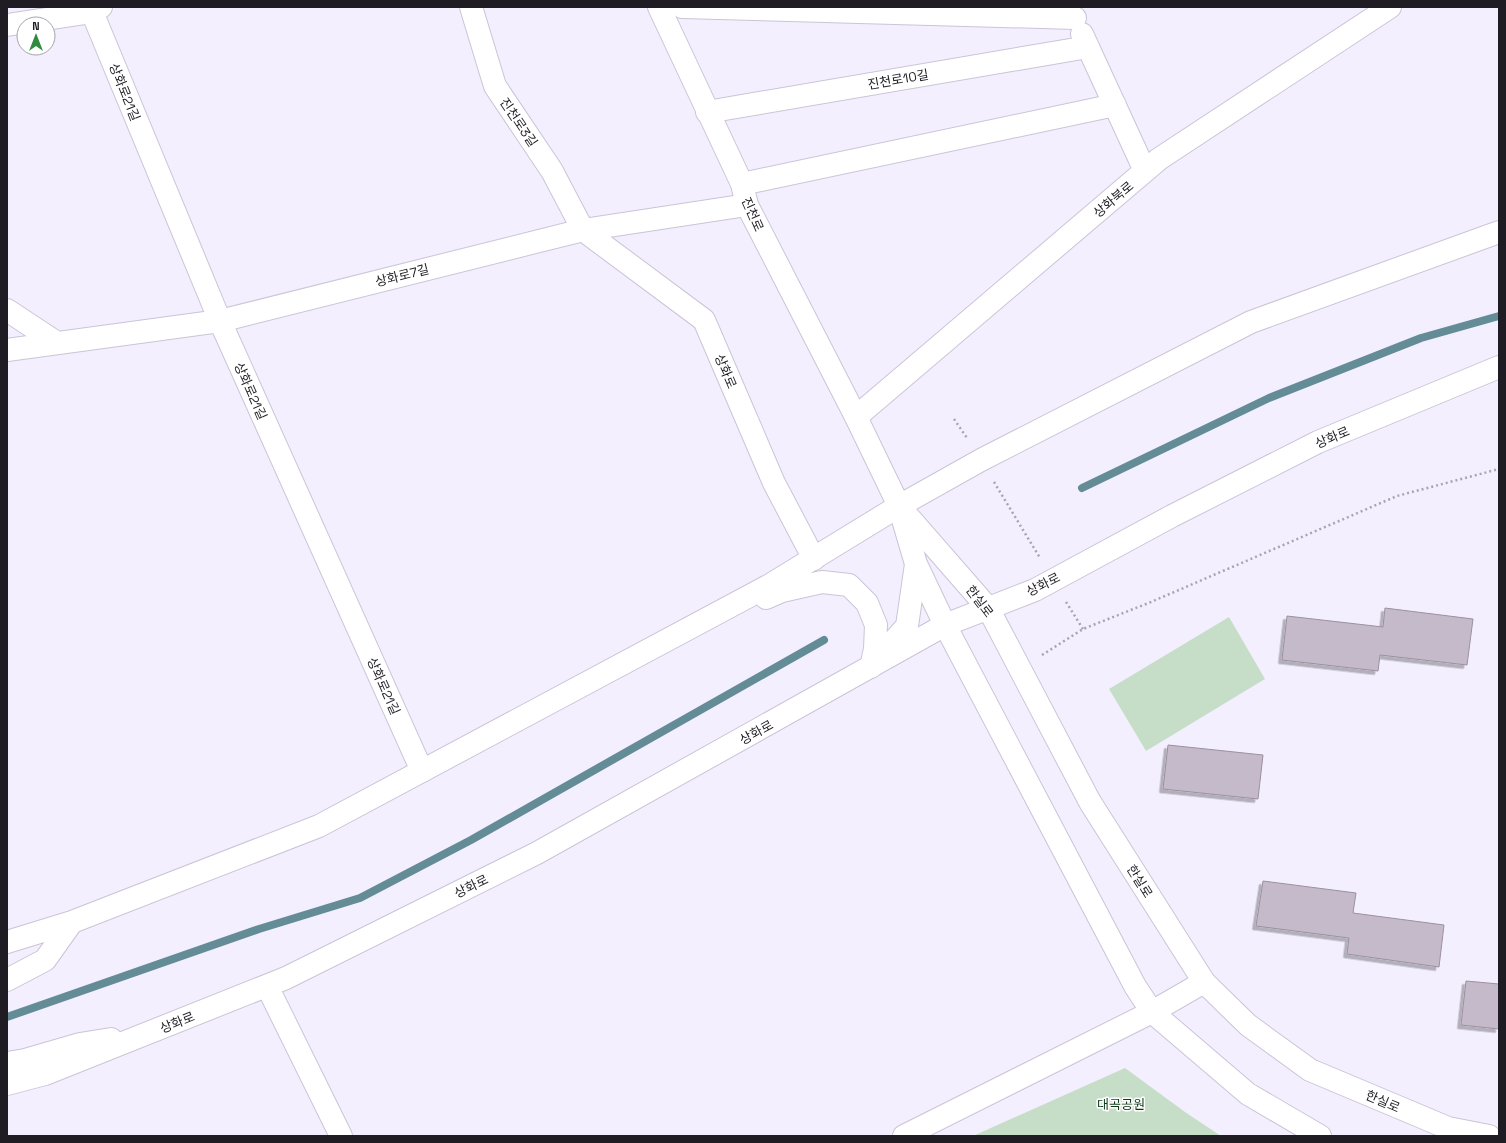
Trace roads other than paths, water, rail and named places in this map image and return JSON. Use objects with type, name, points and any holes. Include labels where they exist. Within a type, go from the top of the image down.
[{"type":"main road","name":"진천로3길","points":[[471,7],[495,86],[552,171],[582,230]]},
{"type":"main road","name":"진천로","points":[[659,7],[744,195],[856,417],[899,506]]},
{"type":"main road","points":[[682,7],[1073,13],[1145,171]]},
{"type":"main road","name":"상화북로","points":[[856,417],[1159,159],[1390,7]]},
{"type":"main road","points":[[7,25],[94,8]]},
{"type":"main road","name":"상화로21길","points":[[94,8],[220,321],[422,771]]},
{"type":"main road","name":"진천로10길","points":[[707,112],[1088,47]]},
{"type":"main road","points":[[744,195],[1115,105]]},
{"type":"main road","name":"상화로7길","points":[[7,350],[220,321],[582,230],[744,195]]},
{"type":"main road","name":"상화로","points":[[582,230],[704,320],[774,482],[814,559]]},
{"type":"main road","points":[[7,942],[72,922],[319,826],[728,607],[814,559],[899,506],[981,460],[1251,322],[1499,232]]},
{"type":"main road","points":[[7,310],[57,343]]},
{"type":"main road","name":"상화로","points":[[7,1084],[46,1074],[286,978],[537,854],[945,625],[1035,590],[1172,516],[1318,442],[1499,366]]},
{"type":"main road","points":[[899,506],[916,564],[945,625],[1135,986],[1152,1012],[1248,1094],[1320,1136]]},
{"type":"main road","name":"한실로","points":[[899,506],[988,608],[1090,802],[1204,982],[1248,1025],[1310,1070],[1462,1134],[1488,1136]]},
{"type":"main road","points":[[871,667],[907,626],[916,564]]},
{"type":"main road","points":[[728,607],[753,603],[782,591],[822,582],[849,585],[867,603],[876,625],[875,649],[871,667]]},
{"type":"main road","points":[[7,980],[45,960],[72,922]]},
{"type":"main road","points":[[904,1136],[1152,1012],[1204,982]]},
{"type":"main road","points":[[267,986],[341,1136]]},
{"type":"main road","points":[[7,1063],[25,1060],[80,1044],[152,1032]]},
{"type":"waterway","points":[[1082,488],[1269,398],[1421,338],[1499,316]]},
{"type":"waterway","points":[[7,1017],[259,929],[360,898],[471,840],[824,640]]},
{"type":"park label","name":"대곡공원","points":[[1121,1104]]}]
